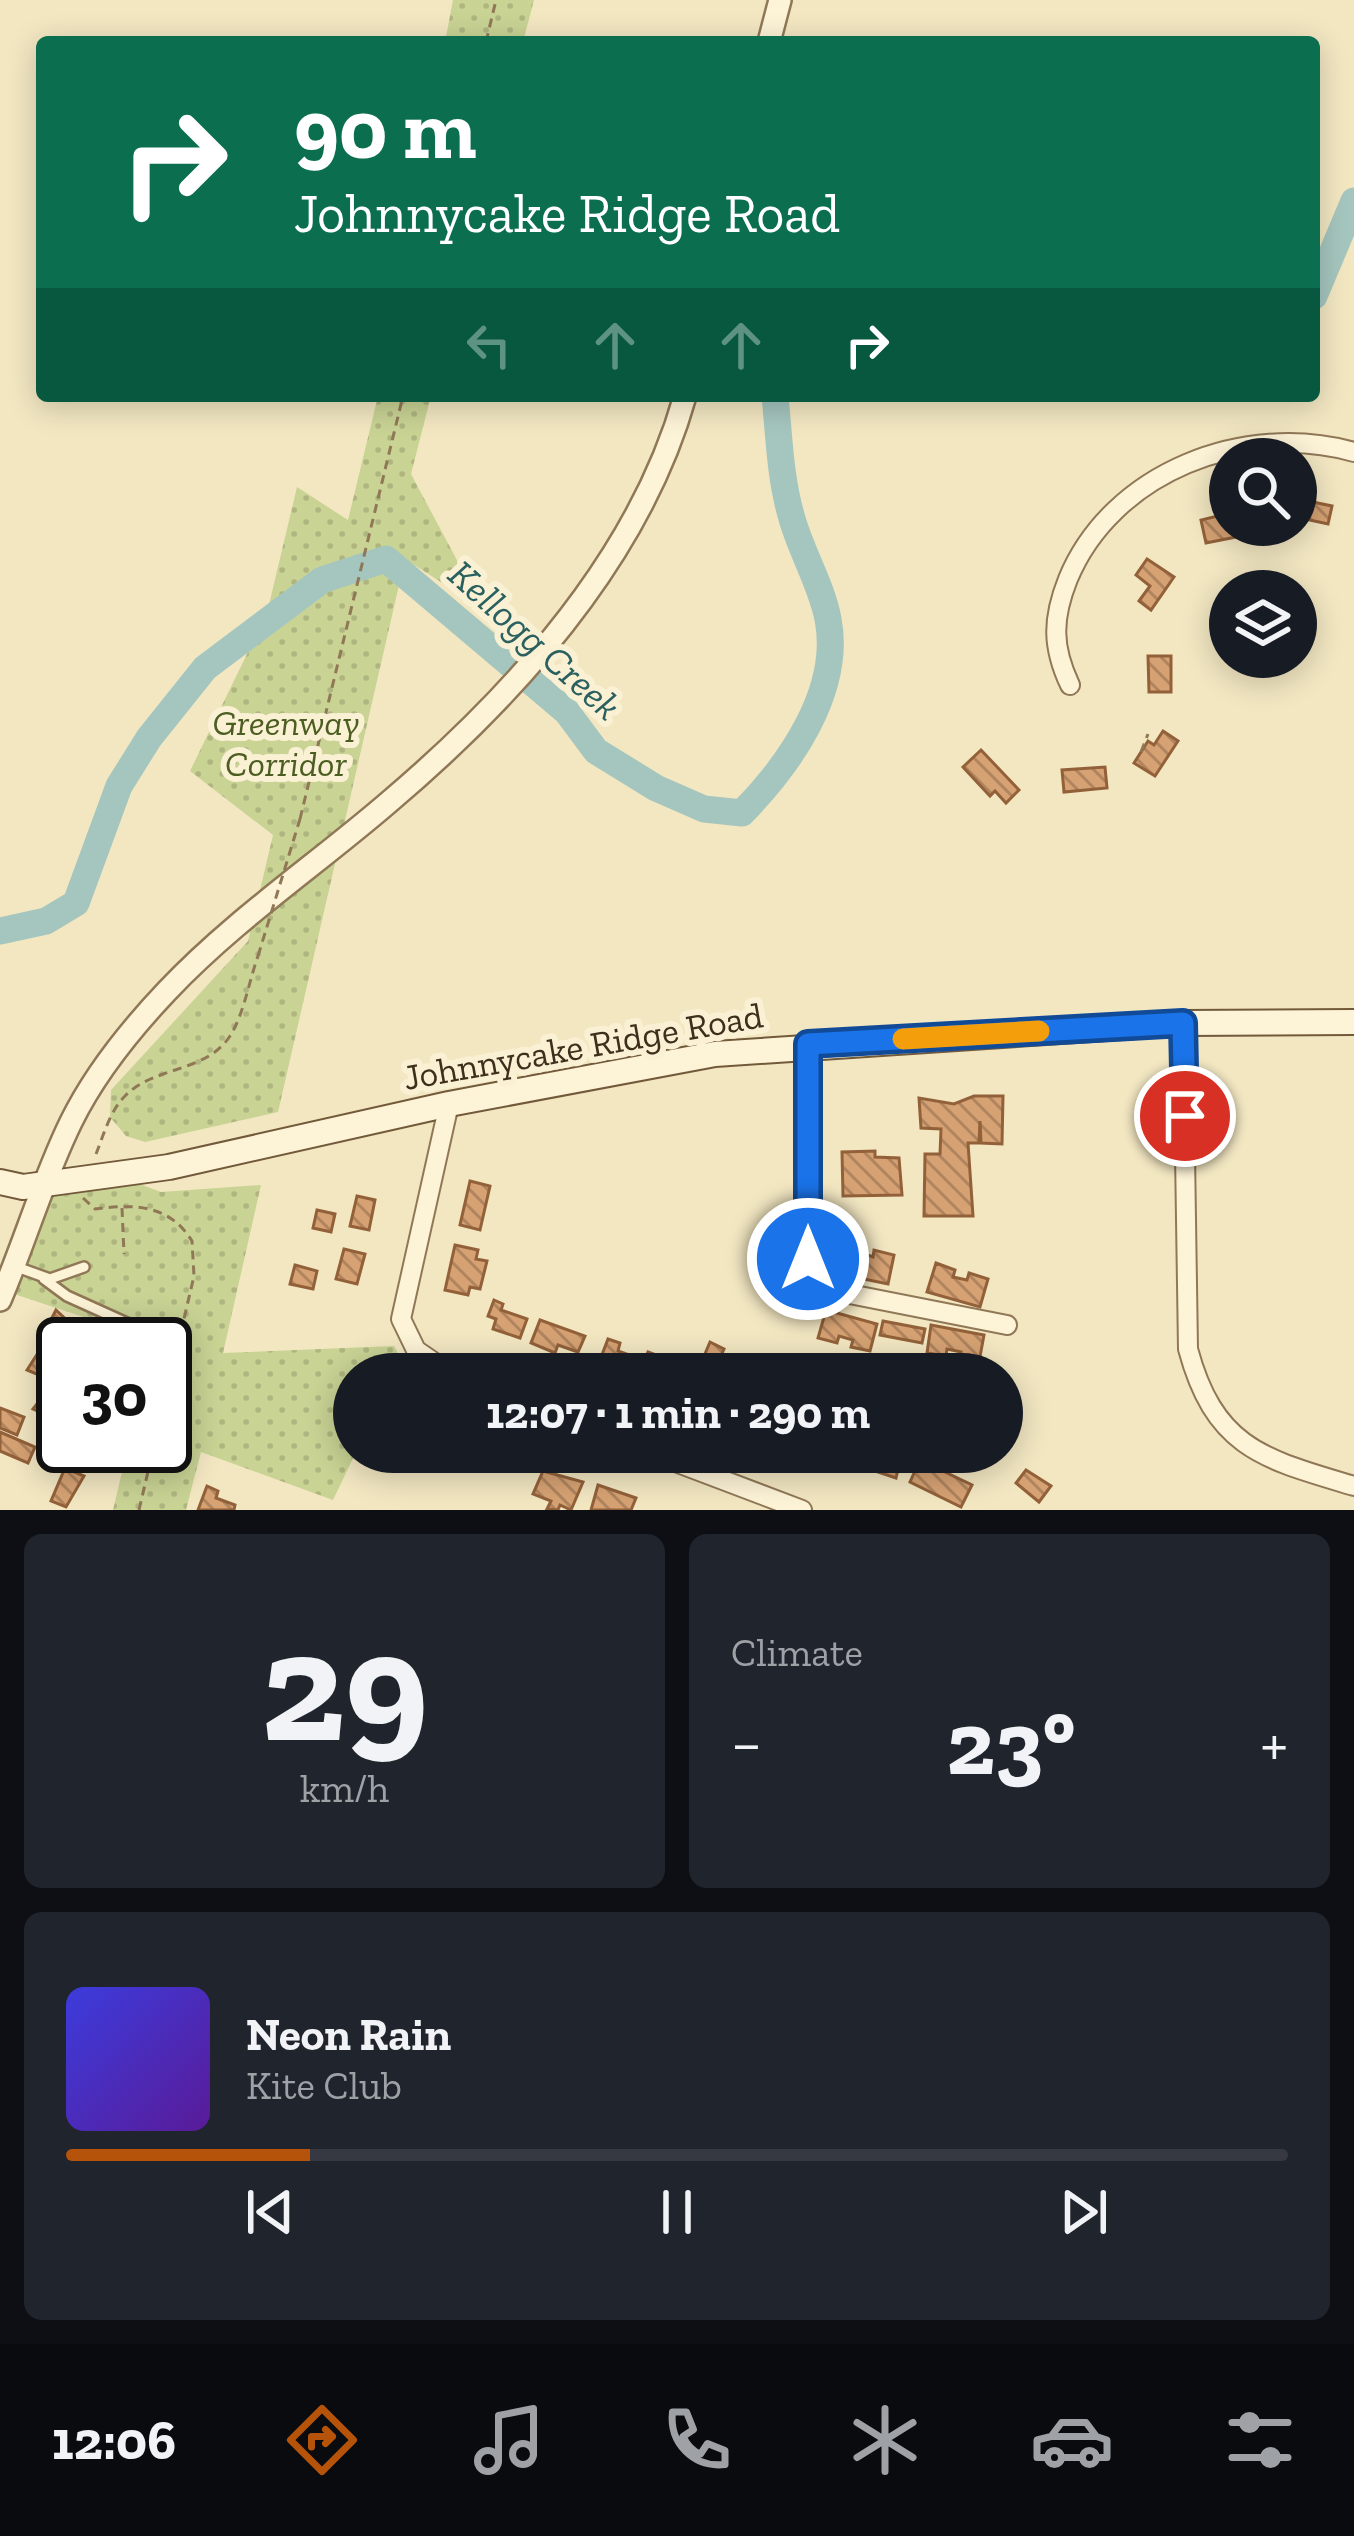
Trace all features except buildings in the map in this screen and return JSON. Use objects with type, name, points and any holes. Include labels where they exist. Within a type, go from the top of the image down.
[{"type":"main road","name":"Johnnycake Ridge Road","points":[[0,1182],[87,1180],[189,1163],[449,1104],[700,1057],[808,1044],[1183,1023],[1354,1022]]},
{"type":"street","points":[[771,36],[780,0]]},
{"type":"street","points":[[0,1300],[93,1082],[168,990],[390,802],[503,694],[573,610],[641,504],[672,440],[683,402]]},
{"type":"street","points":[[1070,686],[1056,656],[1057,613],[1080,553],[1118,504],[1163,473],[1222,454],[1303,442],[1354,452]]},
{"type":"street","points":[[1183,1023],[1188,1349],[1204,1400],[1234,1439],[1252,1452],[1354,1486]]},
{"type":"street","points":[[808,1044],[808,1259],[814,1287],[1007,1325]]},
{"type":"street","points":[[420,1353],[401,1319],[449,1104]]},
{"type":"street","points":[[704,1473],[802,1510]]},
{"type":"lane","points":[[700,1057],[702,1023]]},
{"type":"lane","points":[[14,1267],[114,1317]]},
{"type":"lane","points":[[44,1279],[84,1268]]},
{"type":"path","points":[[487,36],[496,0]]},
{"type":"path","points":[[184,1317],[195,1254],[184,1229],[161,1212],[122,1206],[95,1209],[82,1201],[110,1118],[124,1096],[147,1079],[182,1070],[218,1049],[231,1034],[300,819],[402,402]]},
{"type":"path","points":[[1141,752],[1148,734]]},
{"type":"path","points":[[122,1206],[124,1254]]},
{"type":"path","points":[[139,1510],[148,1473]]},
{"type":"green space","points":[[453,0],[534,0],[525,36],[446,36]]},
{"type":"green space","name":"Greenway Corridor","points":[[377,402],[429,402],[411,474],[483,609],[405,559],[278,1112],[145,1142],[126,1136],[110,1117],[111,1090],[248,941],[273,835],[190,771],[267,613],[297,487],[348,520]]},
{"type":"green space","points":[[102,1170],[161,1192],[261,1185],[223,1353],[394,1346],[398,1353],[333,1353],[333,1473],[346,1473],[333,1500],[201,1452],[186,1510],[113,1510],[122,1473],[192,1473],[192,1317],[83,1317],[5,1291],[52,1188]]},
{"type":"waterway","name":"Kellogg Creek","points":[[1320,282],[1354,201]]},
{"type":"waterway","name":"Kellogg Creek","points":[[0,931],[46,921],[76,903],[119,786],[149,738],[205,668],[322,580],[386,559],[567,712],[596,751],[656,788],[704,809],[742,813],[777,773],[808,725],[827,673],[830,646],[825,606],[787,501],[776,402]]},
{"type":"slow traffic","points":[[903,1039],[1039,1031]]},
{"type":"route","points":[[808,1259],[808,1044],[1183,1023],[1185,1116]]}]
